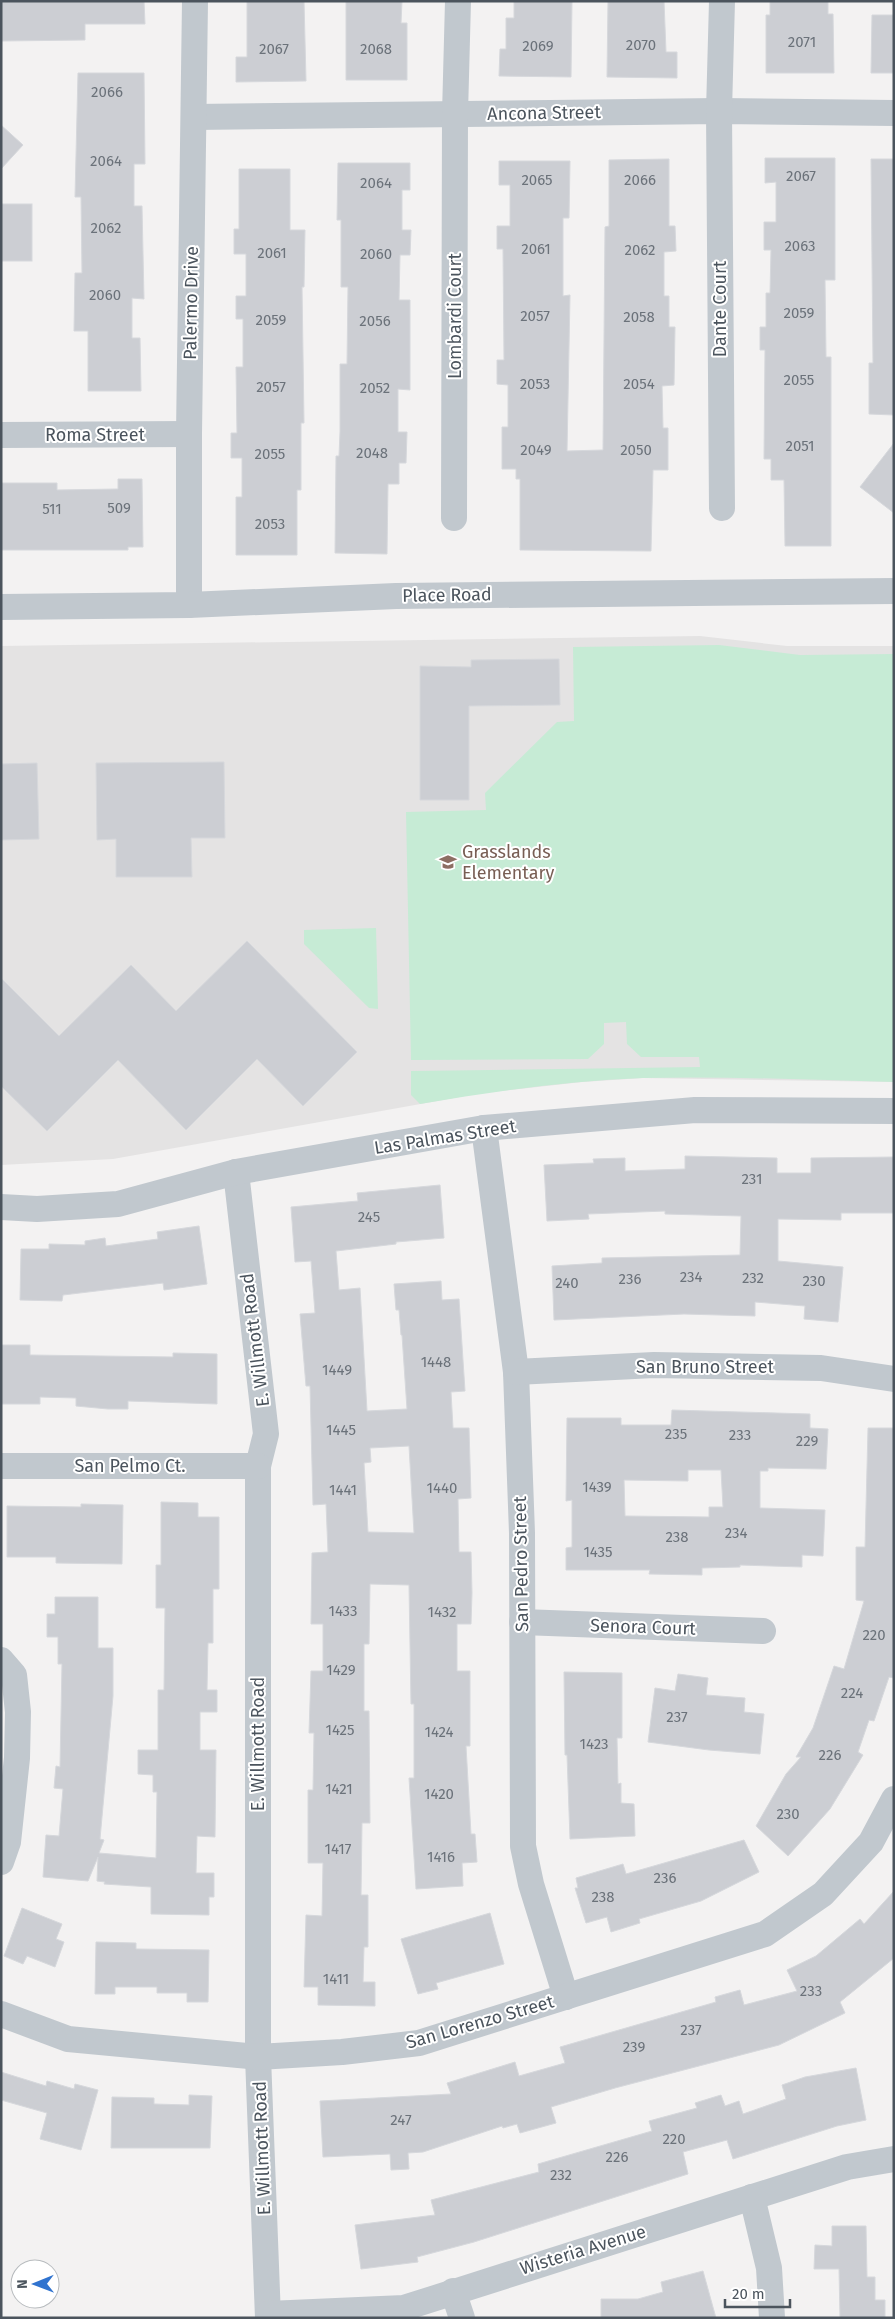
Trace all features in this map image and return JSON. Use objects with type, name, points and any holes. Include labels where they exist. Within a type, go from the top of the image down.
[{"type":"street","name":"Palermo Drive","points":[[190,605],[189,434],[195,1]]},
{"type":"street","name":"Lombardi Court","points":[[454,518],[455,114],[458,1]]},
{"type":"street","name":"Dante Court","points":[[722,1],[719,111],[722,508]]},
{"type":"street","name":"Ancona Street","points":[[194,117],[719,111],[894,113]]},
{"type":"street","name":"Roma Street","points":[[1,435],[189,434]]},
{"type":"street","name":"Place Road","points":[[1,608],[190,605],[396,596],[894,591]]},
{"type":"street","name":"Las Palmas Street","points":[[1,1207],[37,1209],[118,1204],[236,1172],[484,1128],[695,1110],[894,1111]]},
{"type":"street","name":"San Pedro Street","points":[[484,1128],[516,1372],[522,1533],[523,1846],[531,1884],[566,1997]]},
{"type":"street","name":"E. Willmott Road","points":[[236,1172],[266,1434],[258,1466],[258,2057],[268,2316]]},
{"type":"street","name":"San Bruno Street","points":[[516,1372],[664,1365],[821,1368],[894,1379]]},
{"type":"street","name":"San Pelmo Ct.","points":[[1,1466],[258,1466]]},
{"type":"street","name":"Senora Court","points":[[522,1622],[763,1631]]},
{"type":"street","points":[[1,1660],[14,1675],[18,1712],[17,1758],[8,1842],[1,1862]]},
{"type":"street","name":"San Lorenzo Street","points":[[1,2014],[68,2039],[258,2057],[342,2052],[420,2043],[765,1934],[823,1894],[871,1842],[894,1799]]},
{"type":"street","name":"Wisteria Avenue","points":[[268,2316],[404,2308],[847,2167],[894,2160]]},
{"type":"street","points":[[752,2197],[768,2268],[772,2318]]},
{"type":"street","points":[[454,2291],[462,2318]]},
{"type":"shaded area","name":"Grasslands Elementary","points":[[700,636],[787,646],[894,646],[894,1082],[643,1078],[582,1082],[482,1093],[113,1159],[1,1165],[1,646]]},
{"type":"green space","points":[[719,645],[800,655],[894,654],[894,1082],[643,1078],[531,1087],[420,1104],[411,1095],[411,1071],[700,1067],[699,1057],[641,1057],[627,1044],[626,1022],[604,1023],[604,1044],[588,1059],[411,1060],[406,812],[486,810],[485,793],[557,722],[574,721],[573,647]]},
{"type":"green space","points":[[376,928],[378,1009],[369,1008],[304,944],[304,930]]},
{"type":"building","points":[[1,1],[144,1],[145,24],[85,24],[85,40],[1,41]]},
{"type":"building","points":[[247,1],[304,1],[306,81],[236,82],[236,57],[247,57]]},
{"type":"building","points":[[346,1],[402,1],[401,23],[407,23],[407,80],[346,80]]},
{"type":"building","points":[[514,1],[572,1],[571,77],[499,76],[500,49],[506,49],[506,18],[514,18]]},
{"type":"building","points":[[608,1],[664,1],[666,52],[677,52],[677,78],[607,77]]},
{"type":"building","points":[[770,1],[828,1],[828,14],[833,14],[834,73],[766,73],[766,15],[770,15]]},
{"type":"building","points":[[872,15],[894,15],[894,73],[871,73]]},
{"type":"building","points":[[78,73],[144,73],[145,164],[134,164],[134,206],[142,206],[144,299],[132,298],[132,338],[140,338],[141,391],[88,391],[88,331],[74,331],[75,273],[82,273],[81,197],[75,197]]},
{"type":"building","points":[[1,125],[23,145],[1,169]]},
{"type":"building","points":[[765,158],[835,158],[835,280],[825,280],[826,357],[831,357],[831,546],[785,546],[784,480],[771,480],[771,459],[764,459],[765,350],[760,350],[760,327],[766,327],[766,293],[770,293],[771,250],[764,250],[764,222],[776,222],[776,182],[765,183]]},
{"type":"building","points":[[669,159],[669,226],[675,226],[676,251],[664,252],[664,296],[669,296],[669,327],[675,327],[674,385],[662,386],[663,428],[668,428],[668,470],[653,470],[651,551],[520,550],[520,479],[516,479],[516,469],[502,469],[502,427],[508,427],[508,385],[497,384],[497,360],[504,360],[503,249],[497,249],[497,226],[510,226],[510,185],[499,185],[499,161],[570,161],[569,218],[563,218],[563,296],[570,295],[567,451],[603,450],[605,227],[609,226],[609,160]]},
{"type":"building","points":[[871,159],[894,159],[894,415],[869,414],[869,363],[873,363]]},
{"type":"building","points":[[338,163],[410,163],[410,190],[402,190],[402,230],[411,230],[410,255],[400,255],[399,300],[410,300],[410,390],[398,389],[398,432],[407,432],[406,463],[399,463],[399,484],[388,484],[387,554],[335,553],[336,456],[339,456],[340,432],[340,364],[347,364],[348,287],[341,287],[341,220],[337,220]]},
{"type":"building","points":[[239,169],[290,169],[290,230],[305,230],[304,287],[302,287],[304,423],[301,423],[301,490],[297,490],[297,555],[236,555],[236,497],[242,497],[242,458],[231,458],[231,433],[237,433],[236,367],[243,367],[243,319],[236,319],[236,296],[246,296],[246,254],[234,254],[234,229],[239,229]]},
{"type":"building","points":[[1,204],[32,204],[32,261],[1,261]]},
{"type":"building","points":[[894,443],[894,513],[860,487]]},
{"type":"building","points":[[118,479],[142,479],[143,547],[128,547],[128,550],[1,550],[1,483],[57,483],[57,490],[118,489]]},
{"type":"building","points":[[559,659],[560,705],[469,706],[469,800],[420,800],[420,666],[471,667],[471,660]]},
{"type":"building","points":[[224,762],[225,838],[191,838],[192,877],[116,877],[116,839],[97,840],[96,763]]},
{"type":"building","points":[[37,763],[39,839],[1,840],[1,764]]},
{"type":"building","points":[[247,941],[357,1052],[303,1106],[257,1059],[186,1130],[118,1060],[47,1131],[1,1086],[1,978],[59,1036],[131,965],[176,1011]]},
{"type":"building","points":[[685,1156],[777,1158],[777,1173],[811,1173],[811,1158],[894,1157],[894,1213],[841,1213],[841,1220],[778,1219],[778,1261],[843,1267],[838,1322],[804,1319],[805,1306],[755,1302],[755,1316],[684,1314],[554,1320],[552,1266],[602,1263],[602,1258],[740,1255],[741,1216],[665,1214],[665,1211],[588,1214],[589,1219],[547,1221],[544,1165],[594,1163],[593,1159],[625,1158],[625,1171],[685,1169]]},
{"type":"building","points":[[440,1185],[444,1238],[396,1242],[396,1244],[336,1251],[339,1290],[360,1288],[367,1411],[407,1409],[402,1335],[399,1310],[396,1310],[394,1284],[441,1281],[442,1300],[459,1299],[465,1391],[451,1392],[453,1428],[469,1428],[471,1498],[458,1499],[459,1552],[471,1552],[472,1593],[471,1624],[457,1624],[457,1671],[470,1671],[470,1746],[466,1746],[471,1834],[475,1834],[477,1862],[462,1863],[463,1886],[416,1889],[409,1778],[414,1778],[414,1704],[411,1704],[409,1585],[370,1584],[369,1644],[364,1644],[364,1711],[369,1711],[370,1823],[362,1823],[361,1895],[368,1895],[368,1947],[364,1947],[363,1982],[375,1982],[375,2006],[318,2005],[318,1987],[304,1987],[306,1915],[322,1916],[323,1863],[308,1863],[308,1790],[313,1790],[314,1733],[309,1733],[311,1671],[323,1671],[323,1624],[311,1624],[312,1553],[328,1552],[326,1504],[313,1505],[310,1386],[306,1386],[300,1314],[315,1313],[311,1261],[295,1262],[291,1207],[358,1201],[357,1193]],"holes":[[[409,1446],[414,1533],[368,1532],[364,1463],[371,1462],[370,1448]]]},
{"type":"building","points":[[199,1226],[207,1284],[164,1290],[163,1283],[63,1295],[62,1301],[20,1300],[21,1249],[49,1249],[49,1244],[85,1245],[85,1241],[105,1238],[106,1246],[158,1239],[157,1232]]},
{"type":"building","points":[[1,1345],[30,1345],[30,1355],[173,1357],[173,1353],[217,1354],[217,1404],[128,1401],[128,1409],[108,1409],[76,1406],[76,1398],[40,1397],[40,1404],[1,1404]]},
{"type":"building","points":[[672,1410],[810,1414],[810,1428],[828,1429],[826,1469],[768,1468],[768,1471],[760,1471],[760,1508],[825,1510],[823,1556],[802,1555],[802,1567],[740,1565],[740,1567],[702,1568],[702,1575],[649,1574],[650,1570],[566,1570],[566,1548],[572,1547],[572,1500],[566,1501],[567,1418],[621,1418],[621,1425],[671,1425]],"holes":[[[688,1470],[721,1470],[723,1507],[709,1507],[709,1517],[625,1516],[624,1480],[688,1481]]]},
{"type":"building","points":[[868,1428],[894,1428],[894,1678],[889,1677],[874,1721],[869,1720],[858,1752],[863,1755],[830,1809],[788,1856],[756,1826],[786,1774],[801,1757],[796,1757],[813,1728],[834,1666],[844,1669],[864,1601],[856,1600],[856,1547],[865,1547]]},
{"type":"building","points":[[161,1502],[198,1503],[198,1517],[219,1517],[219,1589],[213,1589],[213,1643],[208,1643],[207,1690],[217,1690],[217,1712],[200,1712],[200,1750],[216,1750],[215,1837],[197,1836],[196,1873],[214,1873],[214,1897],[209,1897],[209,1915],[151,1914],[151,1887],[104,1884],[105,1882],[97,1881],[98,1857],[88,1881],[43,1877],[46,1835],[59,1836],[63,1789],[54,1788],[56,1766],[60,1767],[62,1664],[58,1664],[58,1637],[47,1637],[47,1614],[55,1614],[55,1597],[98,1597],[98,1648],[113,1648],[113,1696],[100,1839],[104,1840],[99,1853],[156,1858],[157,1792],[153,1792],[153,1775],[138,1774],[138,1750],[158,1750],[158,1690],[164,1690],[165,1608],[156,1608],[156,1565],[161,1565]]},
{"type":"building","points":[[81,1504],[123,1505],[122,1564],[56,1563],[56,1557],[7,1557],[7,1506],[81,1507]]},
{"type":"building","points":[[564,1672],[622,1673],[622,1738],[617,1738],[618,1784],[621,1783],[621,1803],[634,1804],[635,1836],[570,1839],[567,1755],[565,1755]]},
{"type":"building","points":[[678,1674],[708,1678],[706,1695],[745,1698],[744,1712],[764,1714],[760,1754],[648,1742],[655,1688],[675,1691]]},
{"type":"building","points":[[744,1840],[759,1872],[701,1901],[639,1919],[640,1923],[611,1932],[607,1917],[586,1923],[575,1888],[578,1888],[576,1878],[623,1864],[626,1874]]},
{"type":"building","points":[[894,1891],[894,1958],[840,2002],[845,2013],[779,2045],[615,2088],[551,2107],[556,2123],[520,2133],[517,2124],[503,2128],[502,2126],[423,2152],[408,2153],[409,2169],[391,2170],[390,2154],[323,2157],[320,2101],[451,2094],[447,2083],[515,2062],[519,2076],[565,2063],[560,2047],[716,2002],[715,1997],[740,1990],[744,2005],[797,1991],[787,1970],[816,1956],[860,1919],[864,1924]]},
{"type":"building","points":[[22,1908],[62,1924],[56,1939],[64,1942],[55,1967],[27,1956],[23,1964],[4,1956]]},
{"type":"building","points":[[490,1913],[504,1964],[436,1983],[438,1989],[418,1994],[401,1939]]},
{"type":"building","points":[[96,1942],[136,1943],[136,1949],[209,1950],[208,2002],[187,2002],[187,1993],[157,1993],[157,1987],[115,1987],[115,1994],[95,1994]]},
{"type":"building","points":[[856,2068],[866,2120],[837,2126],[733,2159],[727,2140],[683,2152],[688,2174],[474,2242],[417,2257],[418,2262],[361,2269],[355,2225],[435,2215],[431,2200],[539,2172],[538,2164],[652,2131],[649,2121],[697,2108],[695,2103],[721,2095],[725,2106],[739,2101],[743,2114],[786,2099],[782,2085],[805,2077]]},
{"type":"building","points":[[1,2072],[46,2086],[47,2081],[74,2089],[75,2084],[98,2090],[81,2150],[40,2139],[47,2113],[1,2100]]},
{"type":"building","points":[[189,2095],[212,2096],[210,2148],[111,2148],[112,2097],[154,2098],[154,2104],[189,2105]]},
{"type":"building","points":[[832,2226],[866,2226],[867,2277],[875,2277],[875,2300],[885,2300],[885,2318],[840,2318],[839,2269],[814,2269],[815,2245],[832,2246]]},
{"type":"building","points":[[703,2271],[716,2318],[601,2318],[601,2299],[638,2299],[663,2292],[661,2282]]},
{"type":"place","name":"Grasslands Elementary","points":[[448,862]]}]
